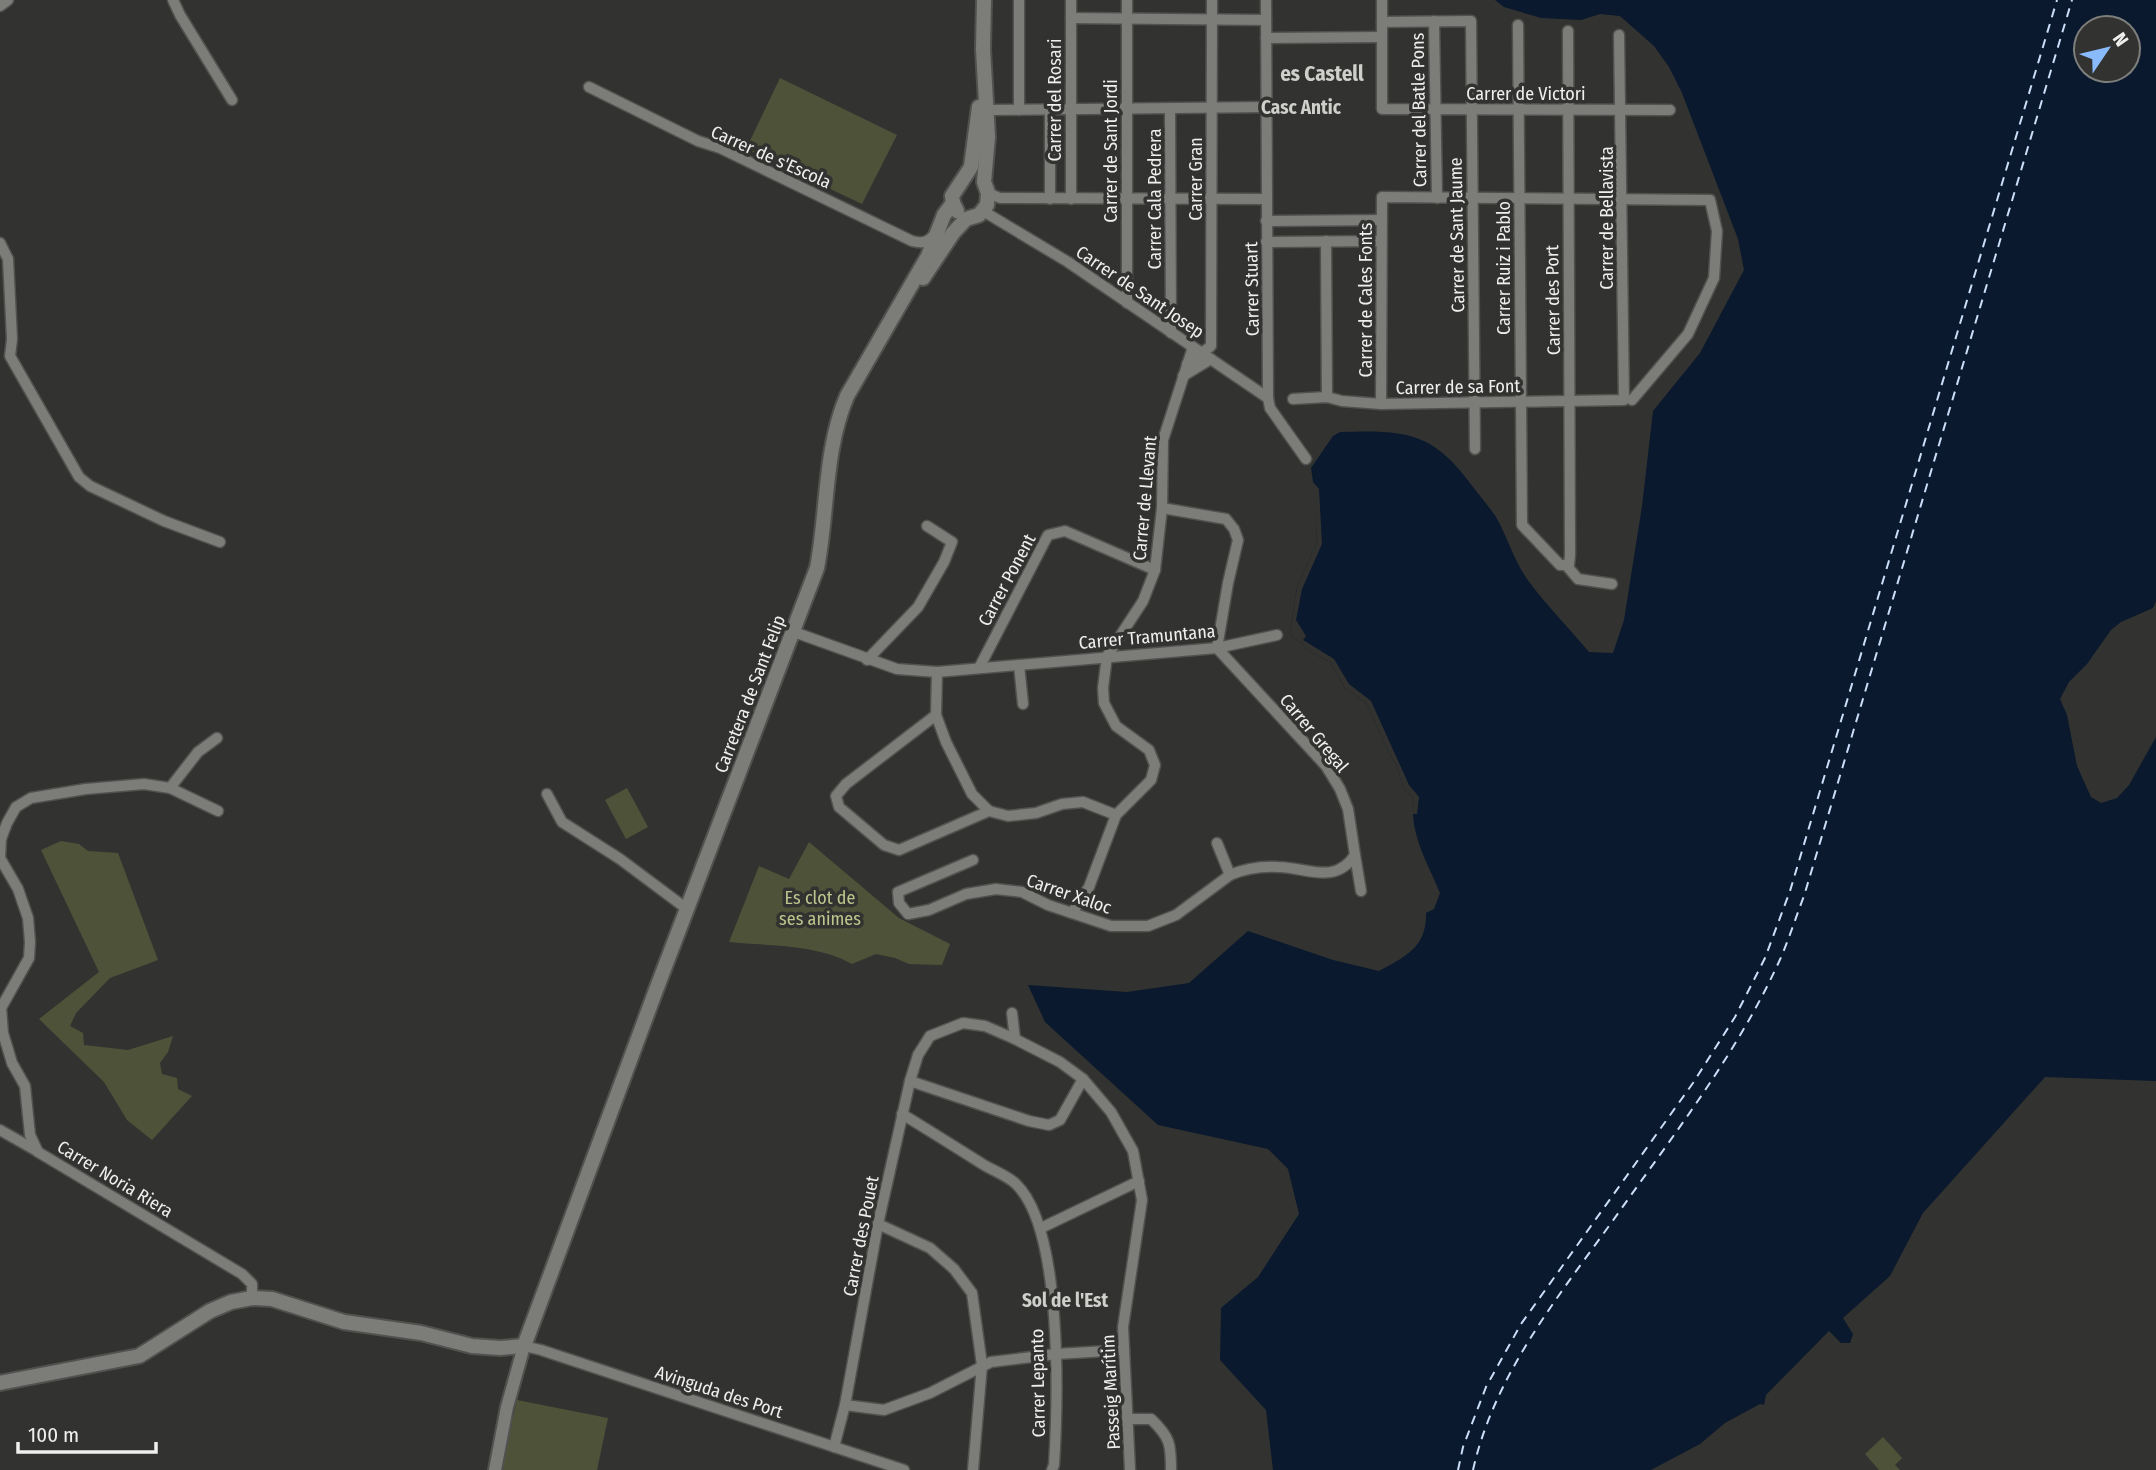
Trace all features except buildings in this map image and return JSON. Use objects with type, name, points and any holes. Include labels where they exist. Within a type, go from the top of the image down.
[{"type":"main road","points":[[968,217],[960,214],[953,203],[954,191],[971,167],[977,136],[984,0]]},
{"type":"main road","points":[[891,321],[936,263],[953,233],[968,217],[984,211],[987,205],[988,137],[982,50]]},
{"type":"main road","points":[[965,177],[976,177],[986,188]]},
{"type":"main road","name":"Carretera de Sant Felip","points":[[524,1346],[817,568],[825,531],[838,418],[847,397],[928,256],[944,215],[953,203]]},
{"type":"main road","points":[[0,1384],[139,1356],[210,1311],[231,1302],[252,1298],[272,1299],[344,1322],[421,1333],[472,1346],[524,1346]]},
{"type":"street","points":[[0,6],[8,0]]},
{"type":"street","points":[[173,0],[232,100]]},
{"type":"street","points":[[1019,0],[1019,110]]},
{"type":"street","name":"Carrer del Rosari","points":[[1071,0],[1071,199]]},
{"type":"street","name":"Carrer de Sant Jordi","points":[[1126,303],[1127,0]]},
{"type":"street","name":"Carrer Gran","points":[[1207,356],[1211,346],[1212,0]]},
{"type":"street","points":[[1071,18],[1266,20],[1266,0]]},
{"type":"street","points":[[1266,38],[1382,37],[1382,0]]},
{"type":"street","name":"Carrer Stuart","points":[[1266,20],[1269,403]]},
{"type":"street","points":[[1382,22],[1434,21]]},
{"type":"street","name":"Carrer de Sant Jaume","points":[[1434,21],[1471,21],[1475,449]]},
{"type":"street","name":"Carrer del Batle Pons","points":[[1434,21],[1437,198]]},
{"type":"street","name":"Carrer Ruiz i Pablo","points":[[1518,25],[1520,512],[1524,528],[1560,565],[1566,565]]},
{"type":"street","name":"Carrer des Port","points":[[1566,565],[1569,564],[1570,555],[1568,31]]},
{"type":"street","name":"Carrer de Bellavista","points":[[1619,35],[1628,400]]},
{"type":"street","name":"Carrer de Victori","points":[[1382,37],[1382,109],[1670,110]]},
{"type":"street","name":"Carrer de s'Escola","points":[[589,87],[698,141],[720,148],[912,240],[928,242],[938,231]]},
{"type":"street","points":[[987,110],[1268,107]]},
{"type":"street","name":"Carrer Cala Pedrera","points":[[1170,108],[1171,333]]},
{"type":"street","points":[[1050,109],[1050,199]]},
{"type":"street","points":[[986,188],[1000,198],[1266,199]]},
{"type":"street","name":"Carrer de Cales Fonts","points":[[1381,404],[1382,197],[1437,198]]},
{"type":"street","points":[[1437,198],[1710,200],[1717,232],[1714,278],[1688,334],[1628,400]]},
{"type":"street","name":"Carrer de Sant Josep","points":[[984,211],[1068,262],[1207,356],[1269,403]]},
{"type":"street","points":[[1266,221],[1381,220]]},
{"type":"street","points":[[1326,241],[1327,397]]},
{"type":"street","points":[[1266,242],[1381,241]]},
{"type":"street","points":[[0,243],[8,259],[12,339],[10,356],[79,477],[90,486],[164,521],[220,542]]},
{"type":"street","name":"Carrer de Llevant","points":[[1072,913],[1089,887],[1116,815],[1151,780],[1155,765],[1149,750],[1116,726],[1104,703],[1103,688],[1107,656],[1143,601],[1155,570],[1163,508],[1163,440],[1193,347]]},
{"type":"street","points":[[1187,364],[1207,356]]},
{"type":"street","points":[[1183,376],[1207,356]]},
{"type":"street","name":"Carrer de sa Font","points":[[1293,399],[1327,397],[1381,404],[1628,400]]},
{"type":"street","points":[[1269,403],[1306,459]]},
{"type":"street","points":[[1163,508],[1226,519],[1234,529],[1238,540],[1217,648]]},
{"type":"street","points":[[867,660],[918,607],[953,542],[927,526]]},
{"type":"street","name":"Carrer Ponent","points":[[979,668],[1048,535],[1065,531],[1155,570]]},
{"type":"street","points":[[1566,565],[1578,579],[1612,584]]},
{"type":"street","name":"Carrer Tramuntana","points":[[794,632],[897,669],[937,671],[1217,648],[1277,635]]},
{"type":"street","name":"Carrer Gregal","points":[[1217,648],[1326,766],[1340,789],[1348,809],[1352,859],[1361,891]]},
{"type":"street","points":[[1019,665],[1024,704]]},
{"type":"street","points":[[937,671],[936,715],[946,742],[972,794],[989,811],[1008,816],[1036,813],[1062,804],[1083,802],[1116,815]]},
{"type":"street","points":[[936,715],[846,783],[836,796],[839,807],[884,845],[899,850],[989,811]]},
{"type":"street","points":[[170,788],[198,752],[217,738]]},
{"type":"street","name":"Carrer Noria Riera","points":[[218,811],[170,788],[144,784],[86,789],[31,798],[16,807],[1,839],[0,858],[18,889],[28,918],[29,958],[1,1008],[3,1032],[12,1063],[24,1086],[30,1135],[38,1152],[242,1274],[252,1284],[252,1298]]},
{"type":"street","points":[[547,794],[562,822],[620,859],[687,909]]},
{"type":"street","points":[[1217,843],[1230,874]]},
{"type":"street","name":"Carrer Xaloc","points":[[974,860],[898,892],[899,903],[908,914],[929,910],[966,894],[996,889],[1022,892],[1111,926],[1148,926],[1177,915],[1230,874],[1239,871],[1276,866],[1329,873],[1341,870],[1352,859]]},
{"type":"street","points":[[1012,1013],[1015,1040]]},
{"type":"street","name":"Passeig Marítim","points":[[930,1036],[963,1023],[985,1026],[1060,1062],[1083,1079],[1111,1112],[1133,1151],[1142,1200],[1123,1327],[1130,1470]]},
{"type":"street","name":"Carrer des Pouet","points":[[834,1447],[845,1405],[877,1224],[902,1114],[918,1055],[930,1036]]},
{"type":"street","points":[[910,1081],[1029,1121],[1049,1125],[1060,1120],[1083,1079]]},
{"type":"street","name":"Carrer Lepanto","points":[[902,1114],[1016,1184],[1035,1211],[1046,1252],[1056,1354],[1057,1411],[1052,1470]]},
{"type":"street","points":[[0,1130],[38,1152]]},
{"type":"street","points":[[1041,1228],[1139,1181]]},
{"type":"street","points":[[877,1224],[930,1248],[954,1269],[972,1293],[982,1365],[974,1470]]},
{"type":"street","points":[[495,1470],[524,1346]]},
{"type":"street","name":"Avinguda des Port","points":[[524,1346],[904,1470]]},
{"type":"street","points":[[845,1405],[884,1410],[930,1392],[982,1365],[1056,1354],[1124,1350]]},
{"type":"street","points":[[1128,1419],[1151,1419],[1167,1434],[1171,1470]]},
{"type":"green space","points":[[780,78],[897,135],[862,204],[746,149]]},
{"type":"green space","points":[[627,788],[648,827],[626,839],[605,800]]},
{"type":"green space","points":[[61,841],[79,844],[88,851],[118,853],[158,960],[110,978],[76,1013],[70,1026],[83,1033],[84,1045],[128,1050],[173,1036],[168,1052],[160,1063],[162,1074],[177,1078],[178,1089],[192,1096],[152,1140],[127,1120],[104,1082],[39,1019],[99,972],[41,850]]},
{"type":"green space","name":"Es clot de ses animes","points":[[809,842],[899,918],[950,944],[942,965],[909,964],[876,954],[852,964],[838,957],[808,949],[729,942],[759,866],[789,879]]},
{"type":"green space","points":[[517,1400],[608,1418],[597,1470],[501,1470]]},
{"type":"green space","points":[[1883,1437],[1902,1458],[1895,1465],[1900,1470],[1879,1470],[1865,1454]]},
{"type":"water","points":[[1495,0],[2156,0],[2156,601],[2153,608],[2121,622],[2111,630],[2087,664],[2069,682],[2060,699],[2067,715],[2077,766],[2091,797],[2101,803],[2117,798],[2129,785],[2156,737],[2156,1081],[2045,1077],[1923,1213],[1890,1276],[1843,1318],[1853,1334],[1850,1343],[1841,1343],[1829,1331],[1766,1395],[1764,1405],[1760,1404],[1725,1423],[1700,1444],[1651,1470],[1273,1470],[1266,1410],[1220,1360],[1221,1308],[1258,1277],[1299,1214],[1288,1169],[1268,1149],[1158,1125],[1045,1022],[1028,985],[1127,992],[1189,983],[1248,931],[1333,960],[1379,971],[1413,950],[1418,943],[1423,934],[1426,913],[1434,909],[1440,893],[1416,835],[1414,799],[1403,788],[1397,766],[1367,704],[1345,688],[1330,662],[1307,650],[1290,632],[1297,587],[1317,542],[1311,468],[1333,436],[1340,432],[1400,434],[1430,444],[1444,454],[1496,517],[1520,567],[1544,601],[1589,652],[1613,653],[1624,620],[1642,506],[1653,411],[1700,353],[1744,270],[1738,239],[1682,93],[1669,67],[1654,46],[1620,16],[1600,14],[1581,20],[1541,18],[1504,7]]},
{"type":"pier","points":[[1313,482],[1319,489],[1322,544],[1302,589],[1296,620],[1306,636],[1303,640],[1334,659],[1349,684],[1371,701],[1409,785],[1419,797],[1417,814],[1412,814],[1414,799],[1403,788],[1397,766],[1367,704],[1345,688],[1330,662],[1307,650],[1290,632],[1297,587],[1317,542]]},
{"type":"ferry route","points":[[1458,1470],[1463,1447],[1486,1387],[1521,1324],[1693,1083],[1735,1017],[1765,958],[1790,891],[2057,0]]},
{"type":"ferry route","points":[[1473,1470],[1483,1434],[1497,1400],[1533,1334],[1724,1062],[1761,999],[1785,949],[1804,896],[2072,0]]},
{"type":"district","name":"es Castell","points":[[1322,74]]},
{"type":"district","name":"Casc Antic","points":[[1301,107]]},
{"type":"district","name":"Sol de l'Est","points":[[1065,1300]]}]
